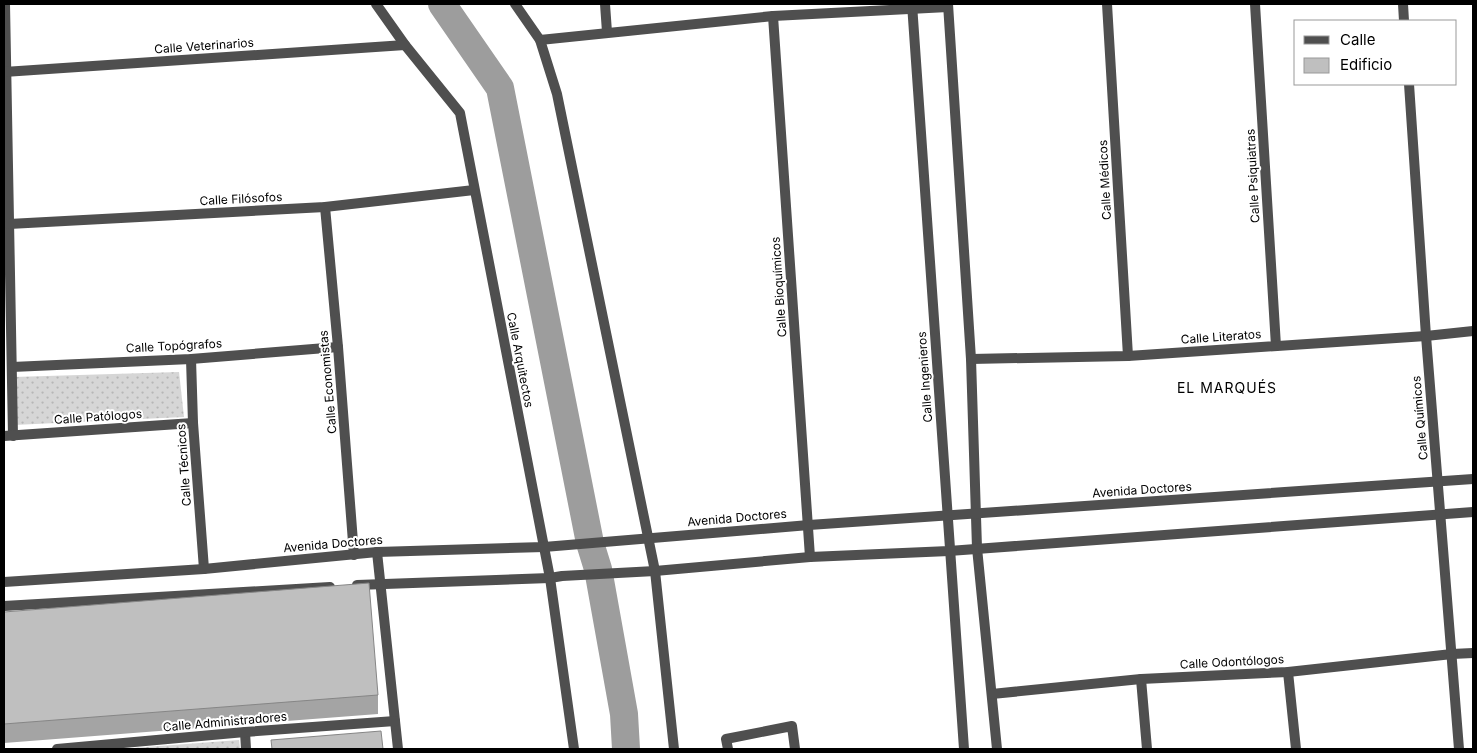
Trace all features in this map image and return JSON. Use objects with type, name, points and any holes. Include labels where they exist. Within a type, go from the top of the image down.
[{"type":"street","points":[[5,4],[12,367],[8,436]]},
{"type":"street","name":"Calle Arquitectos","points":[[376,4],[460,113],[550,578],[574,749]]},
{"type":"street","points":[[515,4],[540,40],[557,94],[655,571],[674,749]]},
{"type":"street","points":[[605,4],[607,32]]},
{"type":"street","name":"Calle Médicos","points":[[1107,4],[1128,356]]},
{"type":"street","name":"Calle Psiquiatras","points":[[1255,4],[1276,346]]},
{"type":"street","points":[[1403,4],[1404,20]]},
{"type":"street","points":[[540,40],[772,16],[912,6],[948,6],[971,359],[977,548],[996,749]]},
{"type":"street","name":"Calle Ingenieros","points":[[912,6],[964,749]]},
{"type":"street","name":"Calle Bioquímicos","points":[[772,16],[810,558]]},
{"type":"street","name":"Calle Veterinarios","points":[[5,72],[406,44]]},
{"type":"street","name":"Calle Químicos","points":[[1409,85],[1426,336],[1460,749]]},
{"type":"street","name":"Calle Filósofos","points":[[9,224],[325,207],[474,190]]},
{"type":"street","name":"Calle Economistas","points":[[325,207],[354,555]]},
{"type":"street","name":"Calle Literatos","points":[[971,359],[1128,356],[1426,336],[1473,331]]},
{"type":"street","name":"Calle Topógrafos","points":[[12,367],[191,359],[338,347]]},
{"type":"street","name":"Calle Técnicos","points":[[191,359],[193,423],[204,569]]},
{"type":"street","name":"Calle Patólogos","points":[[8,436],[193,423]]},
{"type":"street","name":"Avenida Doctores","points":[[4,582],[204,569],[376,552],[544,546],[947,515],[1473,479]]},
{"type":"street","points":[[4,606],[380,584],[550,578],[810,558],[949,551],[1473,512]]},
{"type":"street","points":[[376,552],[398,749]]},
{"type":"street","name":"Calle Odontólogos","points":[[992,694],[1141,679],[1288,672],[1473,653]]},
{"type":"street","points":[[1288,672],[1296,749]]},
{"type":"street","points":[[1141,679],[1147,749]]},
{"type":"street","name":"Calle Administradores","points":[[57,749],[98,748],[245,732],[395,721]]},
{"type":"street","points":[[728,749],[726,740],[792,726],[795,749]]},
{"type":"street","points":[[245,732],[246,749]]},
{"type":"shaded area","points":[[179,372],[184,417],[14,425],[13,377]]},
{"type":"shaded area","points":[[239,740],[240,749],[120,749]]},
{"type":"building","points":[[369,583],[378,695],[4,724],[4,612]]},
{"type":"building","points":[[381,731],[383,749],[272,749],[271,740]]},
{"type":"waterway","points":[[442,4],[500,88],[590,543],[598,569],[624,714],[626,749]]},
{"type":"district","name":"EL MARQUÉS","points":[[1227,388]]}]
